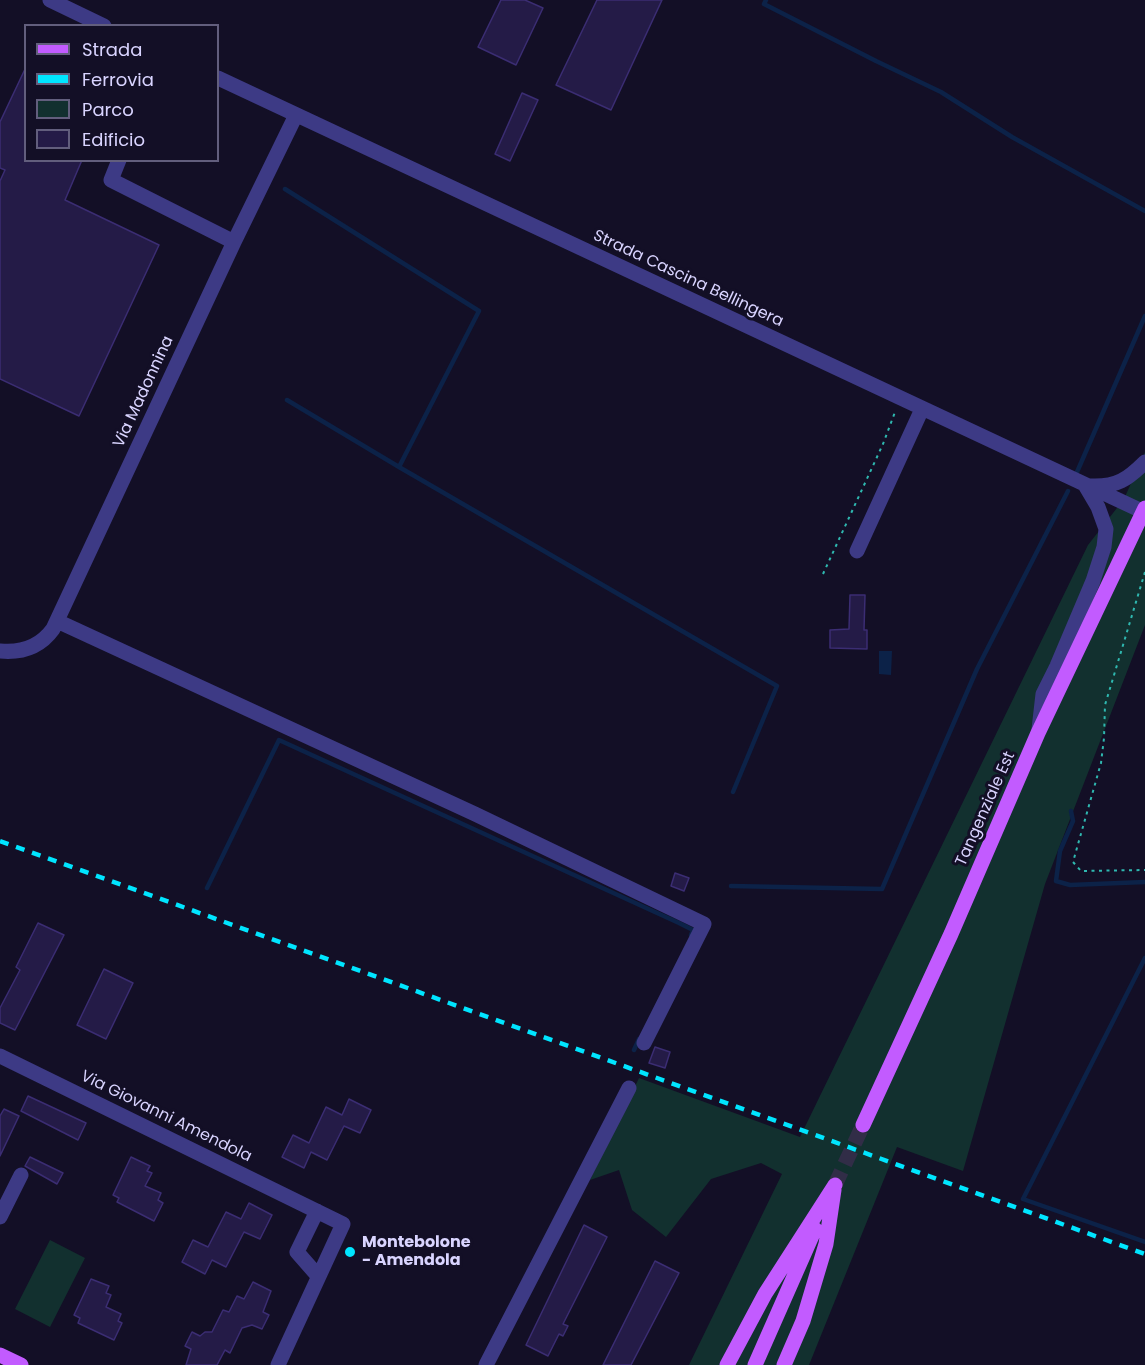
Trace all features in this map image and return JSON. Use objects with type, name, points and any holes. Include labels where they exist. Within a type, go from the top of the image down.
[{"type":"main road","name":"Tangenziale Est","points":[[863,1125],[951,934],[1038,733],[1144,510]]},
{"type":"main road","points":[[728,1365],[765,1294],[835,1185]]},
{"type":"main road","points":[[755,1365],[835,1185]]},
{"type":"main road","points":[[784,1365],[803,1321],[826,1244],[835,1185]]},
{"type":"main road","points":[[0,1355],[21,1365]]},
{"type":"street","points":[[50,0],[100,24]]},
{"type":"street","name":"Strada Cascina Bellingera","points":[[219,78],[898,398],[1144,510]]},
{"type":"street","name":"Via Madonnina","points":[[0,651],[24,650],[38,645],[46,638],[57,621],[234,242],[296,115]]},
{"type":"street","points":[[118,162],[111,180],[234,242]]},
{"type":"street","points":[[858,551],[922,409]]},
{"type":"street","points":[[1085,485],[1106,486],[1129,478],[1145,462]]},
{"type":"street","points":[[1038,733],[1043,694],[1093,581],[1104,547],[1106,529],[1098,507],[1085,485]]},
{"type":"street","points":[[57,621],[475,814],[704,924],[644,1043]]},
{"type":"street","name":"Via Giovanni Amendola","points":[[0,1056],[343,1224],[278,1365]]},
{"type":"street","points":[[486,1365],[629,1088]]},
{"type":"street","points":[[0,1217],[21,1175]]},
{"type":"street","points":[[317,1211],[297,1252],[318,1276]]},
{"type":"path","points":[[823,574],[883,444],[898,398]]},
{"type":"path","points":[[1145,572],[1105,705],[1101,763],[1073,862],[1081,871],[1145,870]]},
{"type":"green space","points":[[1145,452],[1145,625],[1045,884],[963,1171],[897,1147],[809,1365],[689,1365],[782,1174],[761,1163],[711,1179],[666,1237],[632,1210],[619,1170],[590,1180],[639,1078],[800,1137],[1088,545],[1124,499]]},
{"type":"green space","points":[[50,1240],[85,1258],[50,1327],[15,1309]]},
{"type":"water","points":[[879,651],[892,651],[891,675],[879,674]]},
{"type":"building","points":[[501,0],[525,0],[543,8],[516,65],[478,47]]},
{"type":"building","points":[[597,0],[662,0],[611,110],[556,85]]},
{"type":"building","points":[[24,71],[24,162],[81,162],[65,200],[159,245],[79,416],[0,379],[0,181],[5,170],[0,168],[0,122]]},
{"type":"building","points":[[522,93],[538,100],[510,161],[495,154]]},
{"type":"building","points":[[850,595],[865,595],[864,630],[867,630],[867,649],[830,648],[830,630],[849,629]]},
{"type":"building","points":[[675,873],[689,878],[684,891],[671,886]]},
{"type":"building","points":[[38,923],[64,935],[15,1030],[0,1023],[0,1008],[20,970],[16,967]]},
{"type":"building","points":[[104,969],[133,983],[106,1039],[77,1025]]},
{"type":"building","points":[[655,1047],[670,1052],[665,1068],[649,1063]]},
{"type":"building","points":[[28,1096],[86,1123],[78,1140],[21,1111]]},
{"type":"building","points":[[349,1099],[371,1110],[360,1133],[344,1126],[327,1160],[311,1152],[304,1168],[282,1157],[293,1135],[309,1143],[326,1107],[342,1115]]},
{"type":"building","points":[[4,1109],[19,1116],[0,1156],[0,1116]]},
{"type":"building","points":[[30,1157],[63,1173],[57,1184],[25,1166]]},
{"type":"building","points":[[131,1157],[150,1166],[147,1171],[152,1173],[145,1186],[161,1193],[158,1200],[163,1203],[154,1221],[117,1202],[119,1198],[113,1195]]},
{"type":"building","points":[[249,1203],[272,1215],[260,1239],[244,1232],[226,1267],[212,1260],[205,1274],[182,1262],[193,1240],[208,1247],[226,1212],[241,1219]]},
{"type":"building","points":[[584,1225],[607,1237],[563,1324],[568,1326],[563,1336],[559,1334],[548,1356],[526,1345]]},
{"type":"building","points":[[655,1261],[679,1273],[631,1365],[603,1365]]},
{"type":"building","points":[[91,1279],[109,1286],[106,1293],[111,1295],[106,1307],[121,1314],[118,1321],[122,1323],[114,1340],[78,1323],[80,1318],[74,1315]]},
{"type":"building","points":[[253,1282],[271,1291],[263,1312],[269,1315],[262,1329],[252,1325],[242,1328],[230,1353],[225,1350],[217,1365],[186,1365],[191,1349],[185,1346],[192,1332],[200,1336],[205,1332],[212,1332],[223,1310],[229,1312],[237,1296],[244,1299]]},
{"type":"waterway","points":[[766,0],[764,4],[941,92],[1012,137],[1145,211]]},
{"type":"waterway","points":[[285,189],[479,311],[399,467]]},
{"type":"waterway","points":[[1077,472],[1145,316]]},
{"type":"waterway","points":[[287,400],[777,686],[733,792]]},
{"type":"waterway","points":[[731,886],[882,889],[977,669],[1068,491]]},
{"type":"waterway","points":[[207,888],[279,740],[679,923],[693,930],[691,935]]},
{"type":"waterway","points":[[1071,811],[1073,821],[1060,851],[1056,881],[1070,885],[1145,882]]},
{"type":"waterway","points":[[1145,958],[1023,1199],[1145,1242]]},
{"type":"waterway","points":[[634,1050],[639,1039]]},
{"type":"tunnel","points":[[835,1185],[863,1125]]},
{"type":"railway","points":[[0,841],[1145,1254]]},
{"type":"place","name":"Montebolone - Amendola","points":[[350,1252]]}]
